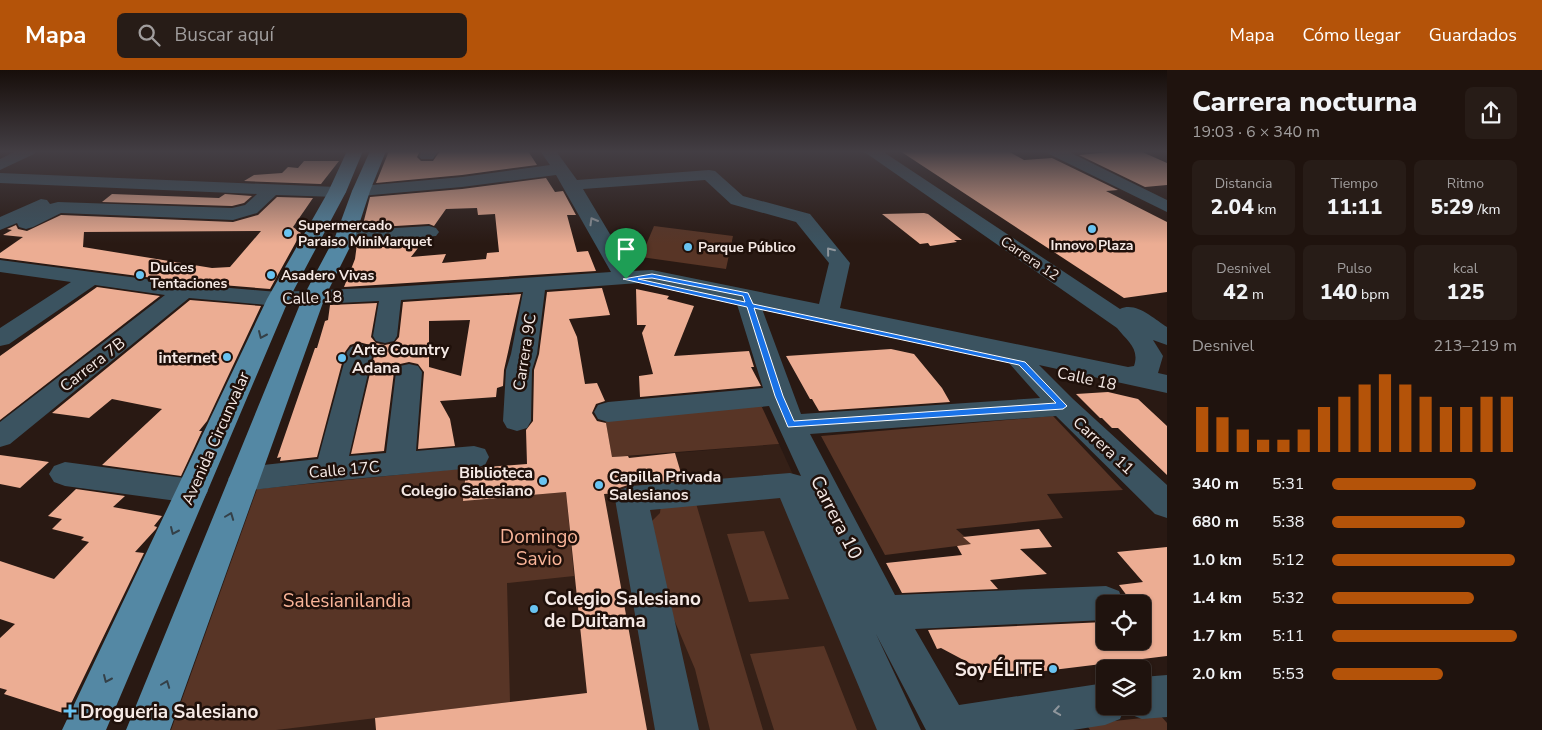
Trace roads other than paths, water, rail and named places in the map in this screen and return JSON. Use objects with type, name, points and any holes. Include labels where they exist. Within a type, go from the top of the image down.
[{"type":"main road","name":"Avenida Circunvalar","points":[[148,730],[314,297],[345,237],[351,182]]},
{"type":"main road","name":"Avenida Circunvalar","points":[[84,730],[278,299],[356,182]]},
{"type":"street","points":[[64,182],[270,191],[349,191],[413,182]]},
{"type":"street","points":[[570,182],[626,279]]},
{"type":"street","points":[[572,185],[616,182]]},
{"type":"street","points":[[717,182],[737,200],[803,218],[840,263],[828,312]]},
{"type":"street","name":"Carrera 12","points":[[919,182],[1132,321],[1167,338]]},
{"type":"street","name":"Carrera 12","points":[[929,182],[1046,264]]},
{"type":"street","points":[[1116,182],[1167,207]]},
{"type":"street","points":[[0,224],[84,183]]},
{"type":"street","points":[[26,223],[58,207],[233,214],[251,209],[270,191]]},
{"type":"street","points":[[345,237],[429,232]]},
{"type":"street","points":[[1008,269],[1046,264]]},
{"type":"street","name":"Calle 18","points":[[0,266],[184,291],[278,299],[392,294],[535,283],[626,279],[828,312],[1167,384]]},
{"type":"street","points":[[0,339],[90,279]]},
{"type":"street","name":"Carrera 9C","points":[[516,421],[518,370],[524,354],[535,283]]},
{"type":"street","name":"Carrera 7B","points":[[0,437],[184,291]]},
{"type":"street","points":[[384,336],[392,294]]},
{"type":"street","name":"Calle 18","points":[[748,300],[1167,395]]},
{"type":"street","name":"Carrera 10","points":[[748,300],[785,410],[885,614],[949,729]]},
{"type":"street","points":[[1132,321],[1167,315]]},
{"type":"street","name":"Carrera 12","points":[[1128,376],[1146,371],[1150,356],[1132,321]]},
{"type":"street","points":[[332,469],[360,352]]},
{"type":"street","name":"Carrera 11","points":[[1022,363],[1063,406],[1167,504]]},
{"type":"street","points":[[400,464],[409,372]]},
{"type":"street","points":[[608,412],[1063,406]]},
{"type":"street","name":"Calle 17C","points":[[244,479],[332,469],[474,457]]},
{"type":"street","points":[[65,474],[192,491]]},
{"type":"street","points":[[678,730],[631,500],[790,485],[899,730]]},
{"type":"street","points":[[885,614],[1096,603]]},
{"type":"street","points":[[1151,697],[1167,696]]},
{"type":"street","points":[[949,729],[1096,705]]},
{"type":"place","name":"Innovo Plaza","points":[[1092,229]]},
{"type":"place","name":"Supermercado Paraiso MiniMarquet","points":[[288,233]]},
{"type":"place","name":"Parque Público","points":[[688,247]]},
{"type":"place","name":"Dulces Tentaciones","points":[[140,275]]},
{"type":"place","name":"Asadero Vivas","points":[[271,275]]},
{"type":"place","name":"internet","points":[[227,357]]},
{"type":"place","name":"Arte Country Adana","points":[[342,358]]},
{"type":"place","name":"Biblioteca Colegio Salesiano","points":[[543,481]]},
{"type":"place","name":"Capilla Privada Salesianos","points":[[599,485]]},
{"type":"place","name":"Colegio Salesiano de Duitama","points":[[534,609]]},
{"type":"place","name":"Soy ÉLITE","points":[[1053,669]]},
{"type":"place","name":"Drogueria Salesiano","points":[[70,711]]},
{"type":"park label","name":"Domingo Savio","points":[[539,547]]},
{"type":"park label","name":"Salesianilandia","points":[[347,600]]}]
